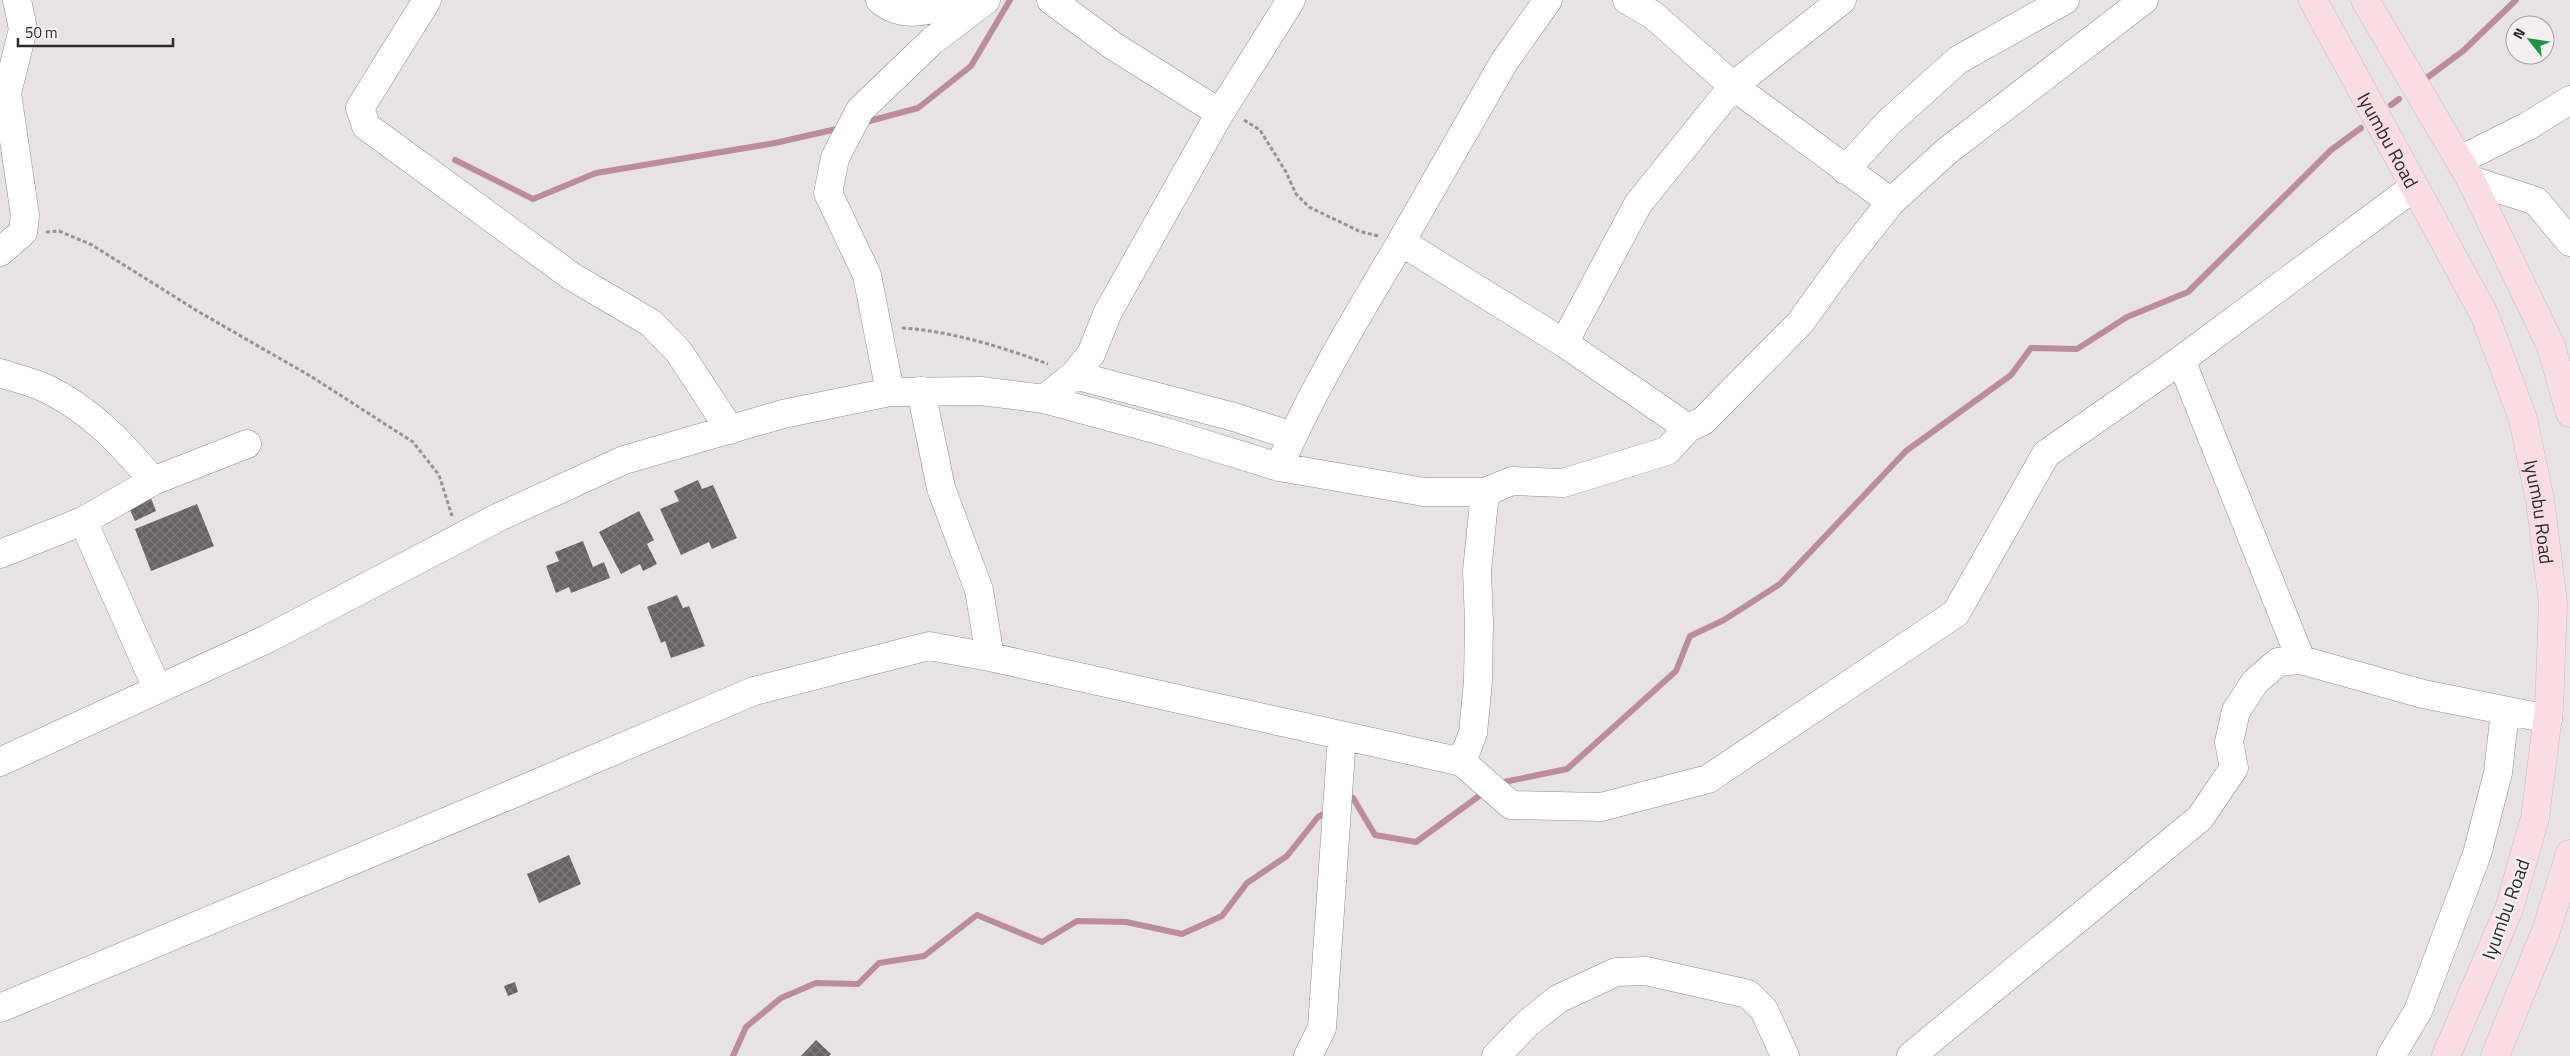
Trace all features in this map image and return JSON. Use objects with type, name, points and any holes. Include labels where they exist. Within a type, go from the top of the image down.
[{"type":"main road","name":"Iyumbu Road","points":[[2313,0],[2485,316],[2523,419],[2540,500],[2553,603],[2548,719],[2535,818],[2509,909],[2446,1056]]},
{"type":"main road","points":[[2365,0],[2465,170],[2551,346],[2570,413]]},
{"type":"main road","points":[[2494,1056],[2546,931],[2570,854]]},
{"type":"street","points":[[0,252],[23,232],[25,216],[7,92],[23,29],[17,0]]},
{"type":"street","points":[[427,0],[360,108],[366,126],[571,276],[651,323],[679,352],[730,430]]},
{"type":"street","points":[[880,0],[897,10],[910,12],[929,11],[961,0]]},
{"type":"street","points":[[890,392],[867,275],[828,192],[836,158],[860,110],[932,41],[986,0]]},
{"type":"street","points":[[1050,0],[1112,45],[1220,113]]},
{"type":"street","points":[[1044,399],[1074,374],[1091,354],[1108,312],[1220,113],[1291,0]]},
{"type":"street","points":[[1279,467],[1292,436],[1336,352],[1504,62],[1548,0]]},
{"type":"street","points":[[1627,0],[1653,15],[1733,86],[1891,202]]},
{"type":"street","points":[[1564,343],[1638,204],[1733,86],[1842,0]]},
{"type":"street","points":[[1846,170],[1888,123],[1958,60],[2065,0]]},
{"type":"street","points":[[0,762],[157,688],[267,639],[460,538],[624,460],[783,414],[890,392],[981,391],[1044,399],[1169,433],[1279,467],[1424,492],[1485,492],[1512,481],[1563,483],[1640,461],[1668,451],[1688,428],[1703,421],[1800,323],[1849,255],[1891,202],[1946,151],[2144,0]]},
{"type":"street","points":[[2465,170],[2528,126],[2570,100]]},
{"type":"street","points":[[2465,170],[2536,201],[2570,242]]},
{"type":"street","points":[[0,1008],[517,792],[754,690],[929,646],[990,657],[1462,762],[1511,805],[1601,807],[1708,779],[1956,613],[2046,454],[2181,360],[2414,186]]},
{"type":"street","points":[[1400,242],[1564,343],[1688,428]]},
{"type":"street","points":[[2181,360],[2301,660]]},
{"type":"street","points":[[0,373],[47,389],[94,419],[127,449],[154,481]]},
{"type":"street","points":[[1074,374],[1234,417],[1292,436]]},
{"type":"street","points":[[921,391],[941,488],[979,590],[990,657]]},
{"type":"street","points":[[0,554],[83,521],[154,481],[247,444]]},
{"type":"street","points":[[1462,762],[1473,732],[1478,681],[1479,623],[1477,571],[1485,492]]},
{"type":"street","points":[[83,521],[157,688]]},
{"type":"street","points":[[1916,1054],[2200,818],[2234,768],[2229,742],[2236,711],[2255,682],[2278,662],[2301,660],[2422,694],[2548,719]]},
{"type":"street","points":[[2391,1056],[2418,1010],[2477,854],[2498,773],[2505,711]]},
{"type":"street","points":[[1308,1056],[1322,1028],[1342,736]]},
{"type":"street","points":[[1496,1056],[1528,1023],[1558,999],[1616,972],[1646,972],[1748,994],[1764,1010],[1785,1056]]},
{"type":"path","points":[[1220,113],[1240,118],[1260,130],[1286,172],[1296,194],[1309,207],[1360,231],[1400,242]]},
{"type":"path","points":[[23,232],[59,231],[92,246],[312,377],[413,442],[439,475],[460,538]]},
{"type":"path","points":[[877,327],[942,333],[1021,354],[1074,374]]},
{"type":"building","points":[[698,480],[702,489],[713,485],[737,538],[712,549],[709,542],[681,555],[660,509],[679,501],[674,491]]},
{"type":"building","points":[[151,498],[156,511],[135,521],[129,508]]},
{"type":"building","points":[[197,504],[214,546],[151,571],[135,529]]},
{"type":"building","points":[[639,511],[654,540],[647,544],[657,564],[643,571],[640,564],[621,574],[599,532]]},
{"type":"building","points":[[583,541],[593,567],[604,562],[610,578],[571,593],[569,587],[556,593],[546,566],[559,561],[555,552]]},
{"type":"building","points":[[677,595],[683,608],[689,606],[705,646],[671,658],[665,641],[661,643],[647,607]]},
{"type":"building","points":[[569,855],[581,884],[539,903],[527,874]]},
{"type":"building","points":[[515,982],[518,992],[508,996],[504,986]]},
{"type":"building","points":[[816,1040],[831,1054],[829,1056],[801,1056]]},
{"type":"waterway","points":[[862,123],[918,108],[971,66],[1010,0]]},
{"type":"waterway","points":[[2428,77],[2463,51],[2516,0]]},
{"type":"waterway","points":[[2391,105],[2399,99]]},
{"type":"waterway","points":[[455,160],[533,199],[596,173],[775,143],[841,128]]},
{"type":"waterway","points":[[1499,783],[1567,769],[1676,671],[1690,636],[1724,620],[1780,584],[1906,451],[2011,375],[2031,348],[2077,349],[2127,317],[2188,292],[2331,150],[2361,128]]},
{"type":"waterway","points":[[1344,803],[1353,798],[1375,835],[1416,842],[1486,791]]},
{"type":"waterway","points":[[733,1056],[746,1027],[781,998],[816,983],[858,984],[879,963],[924,956],[977,915],[1042,942],[1077,921],[1126,922],[1182,934],[1222,916],[1247,883],[1287,856],[1318,817],[1331,810]]}]
